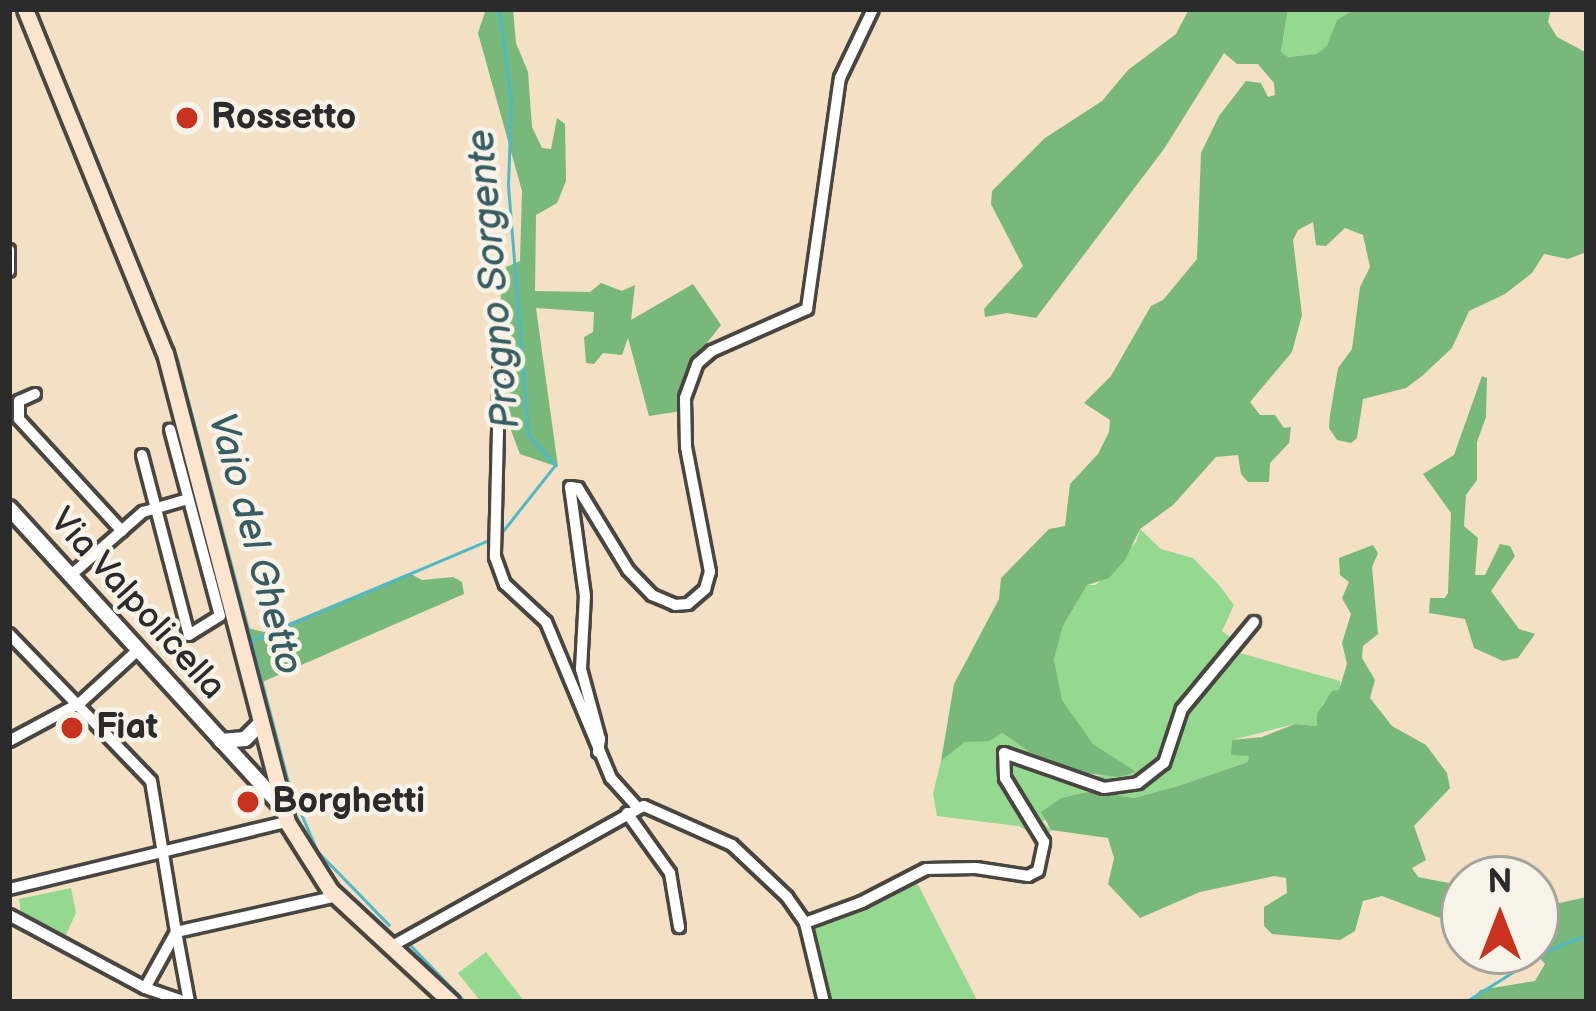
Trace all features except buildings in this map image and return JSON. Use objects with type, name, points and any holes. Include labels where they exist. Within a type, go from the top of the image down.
[{"type":"main road","points":[[26,9],[165,353],[285,814]]},
{"type":"main road","name":"Via Valpolicella","points":[[285,814],[337,896],[452,1002]]},
{"type":"street","points":[[598,752],[600,740],[580,670],[585,596],[570,487],[578,488],[628,570],[652,595],[675,605],[688,604],[705,589],[707,550],[686,447],[685,398],[698,363],[712,351],[807,309],[840,78],[874,9]]},
{"type":"street","points":[[9,250],[9,271]]},
{"type":"street","points":[[500,349],[495,557],[505,584],[546,622],[610,778],[636,808],[670,873],[679,927]]},
{"type":"street","points":[[35,394],[20,400],[19,419],[122,531]]},
{"type":"street","points":[[142,455],[189,635],[220,616],[170,430]]},
{"type":"street","points":[[71,575],[155,508],[188,499]]},
{"type":"street","name":"Via Valpolicella","points":[[9,508],[285,814]]},
{"type":"street","points":[[805,923],[862,902],[926,869],[976,868],[1028,876],[1038,871],[1044,842],[1005,778],[1004,753],[1104,788],[1138,783],[1165,764],[1182,709],[1254,622]]},
{"type":"street","points":[[9,634],[151,781],[158,850],[188,1002],[145,988],[9,915]]},
{"type":"street","points":[[9,741],[80,704],[139,649]]},
{"type":"street","name":"Via Valpolicella","points":[[220,741],[245,740],[260,724]]},
{"type":"street","points":[[636,808],[732,845],[787,897],[805,923],[824,1002]]},
{"type":"street","points":[[392,946],[636,808]]},
{"type":"street","points":[[9,889],[285,814]]},
{"type":"street","points":[[145,988],[176,932],[337,896]]},
{"type":"green space","points":[[486,9],[513,9],[516,43],[528,72],[532,127],[542,148],[551,149],[557,118],[565,124],[566,181],[557,203],[536,215],[535,291],[590,292],[601,283],[622,291],[635,285],[631,320],[693,284],[721,325],[697,356],[702,367],[686,400],[694,409],[649,416],[628,338],[622,355],[603,353],[594,364],[586,363],[584,337],[593,332],[594,312],[536,308],[558,467],[520,454],[507,420],[500,281],[506,267],[520,261],[522,191],[478,33]]},
{"type":"green space","points":[[1189,9],[1288,9],[1281,52],[1288,57],[1316,54],[1327,46],[1337,20],[1355,9],[1551,9],[1548,22],[1557,37],[1587,53],[1587,258],[1584,253],[1568,259],[1544,254],[1532,273],[1505,294],[1469,311],[1452,348],[1422,376],[1406,388],[1363,399],[1357,438],[1351,443],[1337,440],[1329,428],[1338,368],[1352,349],[1360,287],[1370,267],[1363,235],[1345,228],[1326,246],[1316,245],[1313,222],[1298,230],[1293,240],[1302,315],[1292,352],[1250,402],[1260,415],[1275,415],[1284,428],[1291,427],[1289,443],[1270,463],[1269,482],[1248,482],[1241,474],[1238,455],[1216,457],[1173,505],[1140,529],[1125,560],[1109,578],[1087,585],[1063,626],[1054,659],[1062,700],[1093,744],[1136,772],[1119,777],[1075,772],[1044,762],[1002,733],[989,741],[965,742],[941,761],[954,684],[999,599],[1001,578],[1049,529],[1065,526],[1070,484],[1098,454],[1109,432],[1110,420],[1084,403],[1111,376],[1151,306],[1163,300],[1197,259],[1201,153],[1219,116],[1246,81],[1261,83],[1268,97],[1275,95],[1274,83],[1258,64],[1237,64],[1224,53],[1164,149],[1036,318],[1007,313],[985,317],[984,309],[1023,266],[991,204],[992,191],[1045,138],[1102,101],[1128,70],[1176,34]]},
{"type":"green space","points":[[1288,9],[1355,9],[1338,20],[1328,46],[1316,54],[1288,57],[1281,53]]},
{"type":"green space","points":[[1482,376],[1487,378],[1486,417],[1477,442],[1477,480],[1466,495],[1464,526],[1478,538],[1475,575],[1485,575],[1500,544],[1510,546],[1515,556],[1491,591],[1519,629],[1535,634],[1518,658],[1503,661],[1474,648],[1465,619],[1429,613],[1430,598],[1445,598],[1448,593],[1451,513],[1423,474],[1454,455]]},
{"type":"green space","points":[[1140,529],[1161,549],[1193,558],[1219,585],[1234,605],[1222,631],[1244,648],[1240,653],[1340,681],[1340,690],[1323,703],[1317,726],[1295,724],[1232,740],[1250,756],[1248,762],[1178,786],[1134,798],[1090,791],[1061,798],[1043,822],[1051,830],[1046,841],[1019,826],[937,816],[933,794],[941,761],[965,742],[1002,733],[1044,762],[1092,776],[1135,773],[1093,744],[1062,701],[1054,659],[1063,626],[1087,585],[1096,585],[1136,542]]},
{"type":"green space","points":[[1373,545],[1378,553],[1372,567],[1378,634],[1363,646],[1362,658],[1375,680],[1370,698],[1392,726],[1426,745],[1447,773],[1450,788],[1414,826],[1426,860],[1412,868],[1418,877],[1440,881],[1440,918],[1382,896],[1363,901],[1355,931],[1340,940],[1272,934],[1264,926],[1264,907],[1287,893],[1286,878],[1274,876],[1200,892],[1140,918],[1108,884],[1114,858],[1108,838],[1051,830],[1041,812],[1061,798],[1091,791],[1134,798],[1178,786],[1248,762],[1249,756],[1231,755],[1232,740],[1262,737],[1295,724],[1317,726],[1317,714],[1332,691],[1339,690],[1347,664],[1342,643],[1351,614],[1342,598],[1349,582],[1340,575],[1339,558]]},
{"type":"green space","points":[[409,573],[422,580],[453,577],[462,582],[464,594],[260,683],[247,628],[264,632],[279,627]]},
{"type":"green space","points":[[915,879],[978,1002],[824,1002],[809,931],[815,922],[864,910]]},
{"type":"green space","points":[[71,888],[76,913],[65,937],[21,914],[19,899]]},
{"type":"green space","points":[[1587,897],[1587,1002],[1470,1002],[1480,990],[1535,981],[1539,975],[1560,975],[1560,903]]},
{"type":"green space","points":[[486,952],[523,1002],[481,1002],[458,973]]},
{"type":"waterway","name":"Progno Sorgente","points":[[498,537],[555,465],[528,434],[508,184],[511,101],[499,9]]},
{"type":"waterway","name":"Vaio del Ghetto","points":[[47,39],[64,81]]},
{"type":"waterway","name":"Vaio del Ghetto","points":[[74,106],[89,142]]},
{"type":"waterway","name":"Vaio del Ghetto","points":[[95,156],[177,359],[289,786],[317,851],[389,925]]},
{"type":"waterway","name":"Progno Sorgente","points":[[250,641],[489,540]]},
{"type":"waterway","points":[[1465,1002],[1548,950],[1587,935]]},
{"type":"waterway","name":"Vaio del Ghetto","points":[[409,944],[465,1002]]},
{"type":"place","name":"Rossetto","points":[[187,118]]},
{"type":"place","name":"Fiat","points":[[72,728]]},
{"type":"place","name":"Borghetti","points":[[248,802]]}]
